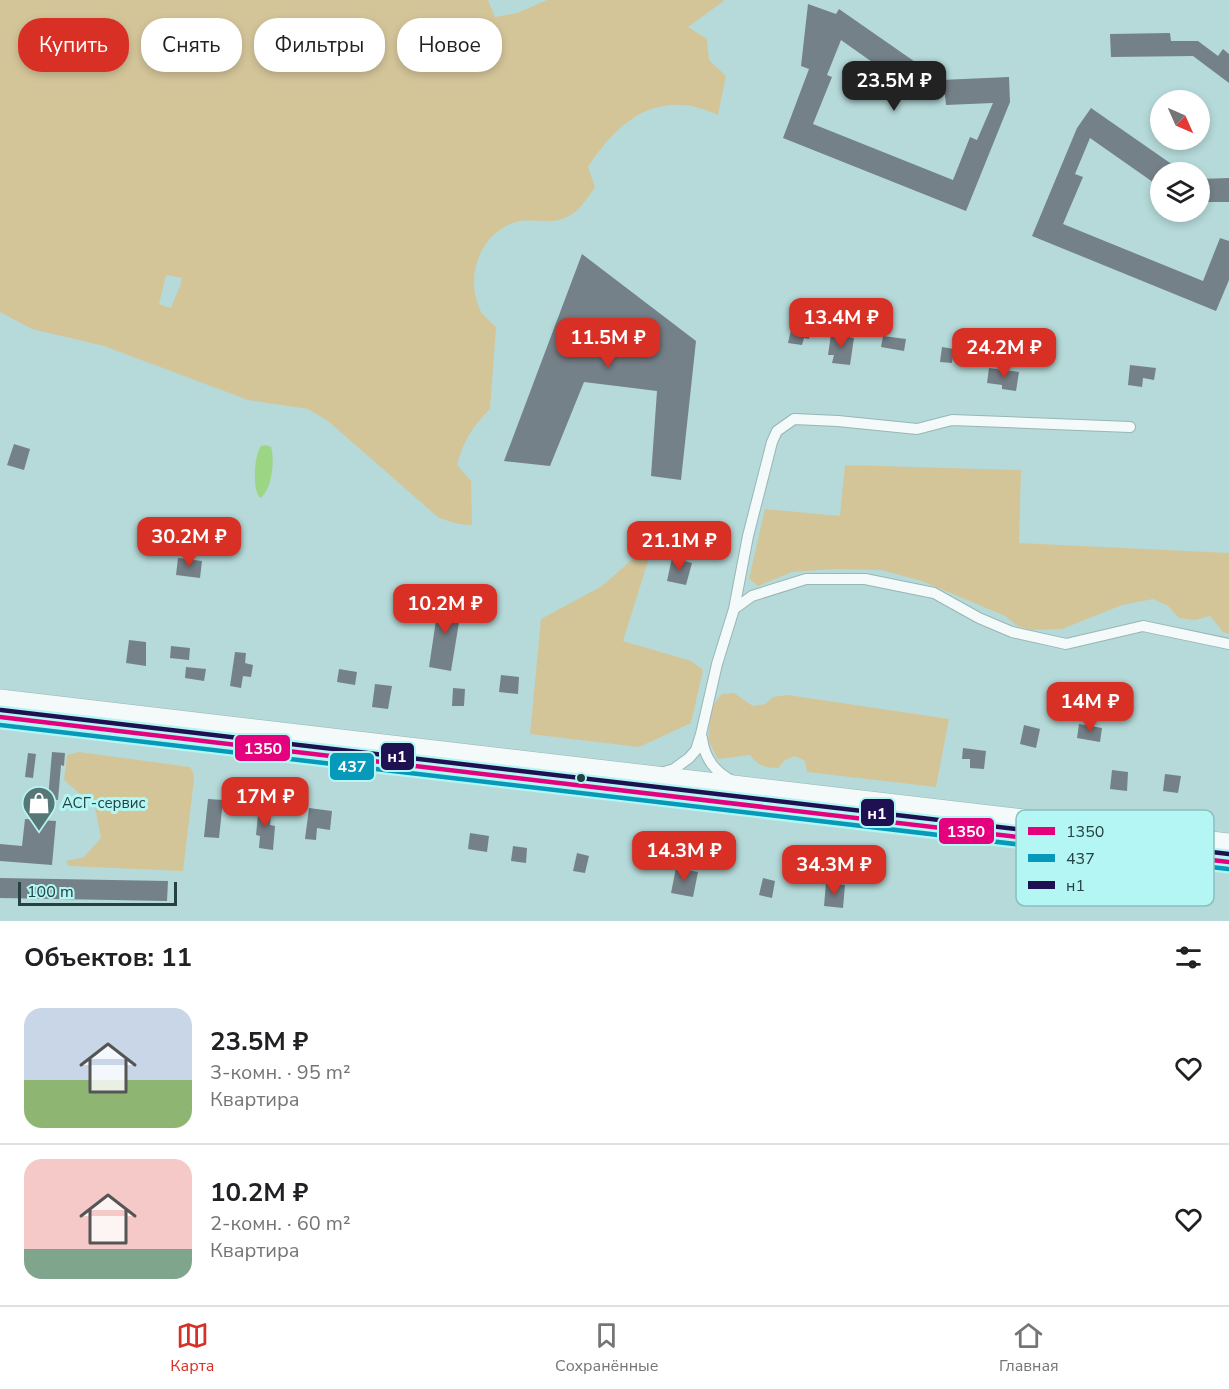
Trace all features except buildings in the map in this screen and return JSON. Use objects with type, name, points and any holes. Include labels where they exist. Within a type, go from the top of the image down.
[{"type":"highway","points":[[0,700],[1016,819]]},
{"type":"highway","points":[[0,717],[1016,837]]},
{"type":"highway","points":[[1214,842],[1229,844]]},
{"type":"highway","points":[[1214,860],[1229,862]]},
{"type":"street","points":[[646,776],[680,765],[696,750],[717,664],[734,609],[748,537],[772,442],[777,431],[794,420],[838,421],[916,429],[952,420],[1130,427]]},
{"type":"street","points":[[734,609],[752,596],[806,579],[865,579],[934,593],[979,618],[1012,632],[1066,644],[1143,626],[1229,644]]},
{"type":"street","points":[[701,734],[703,747],[714,768],[728,778],[754,789]]},
{"type":"shaded area","points":[[0,0],[488,0],[495,17],[517,13],[547,0],[725,0],[688,27],[707,39],[709,60],[726,76],[718,115],[697,107],[678,105],[643,112],[614,134],[588,167],[595,187],[577,210],[557,220],[521,221],[503,228],[484,246],[478,258],[474,284],[476,297],[481,312],[496,327],[490,409],[469,434],[457,465],[471,481],[472,525],[458,524],[439,518],[328,421],[308,409],[248,400],[104,346],[32,329],[0,312]],"holes":[[[166,275],[182,278],[171,308],[159,304]]]},
{"type":"shaded area","points":[[261,446],[271,447],[272,467],[270,482],[260,498],[256,488],[255,464]]},
{"type":"shaded area","points":[[845,465],[1021,470],[1019,543],[1229,553],[1229,634],[1223,632],[1210,616],[1195,620],[1179,618],[1168,606],[1153,599],[1122,605],[1062,629],[1032,630],[1017,626],[1005,616],[922,581],[881,570],[834,569],[792,572],[758,586],[749,579],[765,509],[840,516]]},
{"type":"shaded area","points":[[655,539],[623,641],[691,661],[703,670],[691,723],[639,747],[530,734],[541,619],[602,586]]},
{"type":"shaded area","points":[[734,693],[753,706],[765,704],[773,697],[788,695],[949,719],[936,787],[807,772],[805,761],[795,756],[785,760],[778,768],[762,766],[750,755],[718,759],[708,740],[712,706],[722,694]]},
{"type":"shaded area","points":[[79,752],[190,767],[194,779],[183,871],[69,866],[66,861],[84,857],[101,838],[95,807],[64,780],[67,755]]},
{"type":"transit line","name":"н1","points":[[1,710],[1016,829]]},
{"type":"transit line","name":"1350","points":[[0,717],[1016,837]]},
{"type":"transit line","name":"437","points":[[0,725],[1016,844]]},
{"type":"transit line","name":"н1","points":[[1214,852],[1229,854]]},
{"type":"transit line","name":"1350","points":[[1214,860],[1229,862]]},
{"type":"transit line","name":"437","points":[[1214,867],[1228,869]]},
{"type":"place","name":"АСГ-сервис","points":[[39,832]]}]
